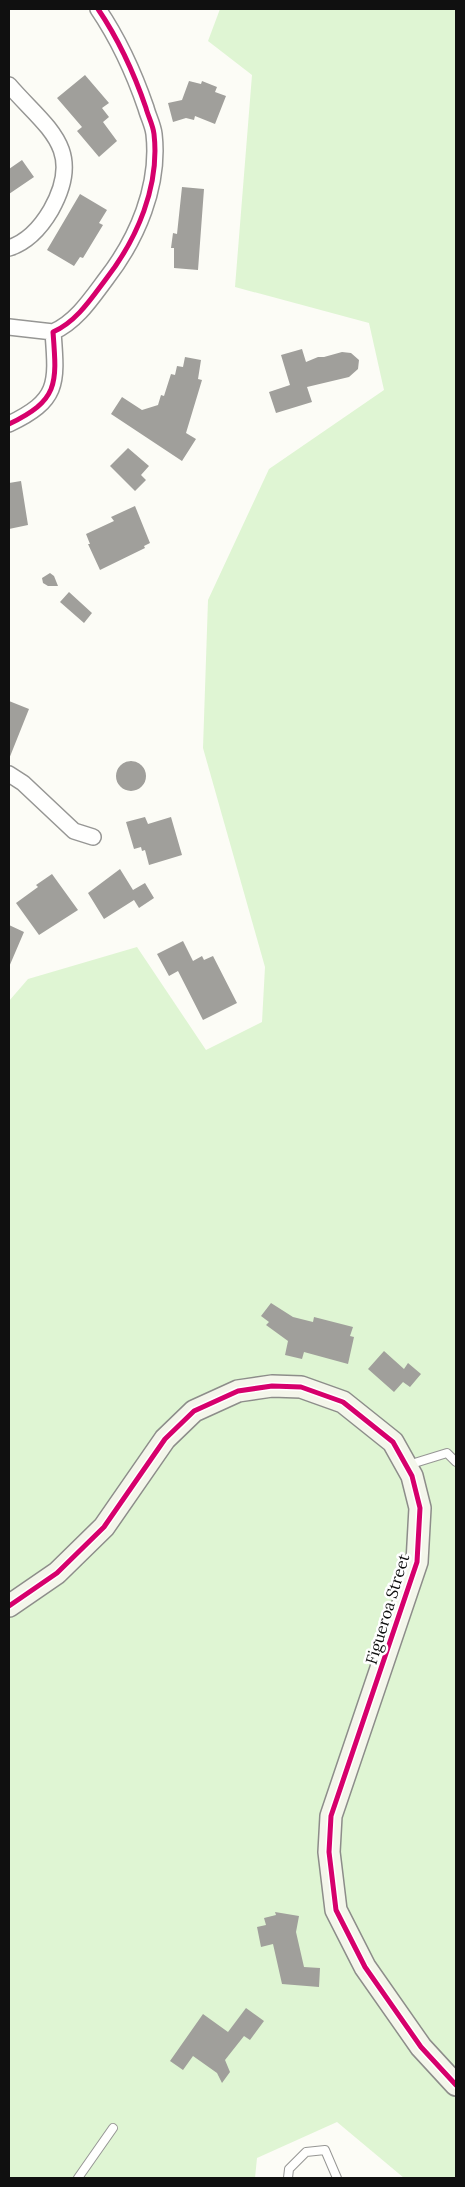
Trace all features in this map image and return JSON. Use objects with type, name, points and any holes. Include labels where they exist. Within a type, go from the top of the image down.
[{"type":"street","points":[[9,327],[53,332],[67,325],[87,304],[120,261],[133,239],[143,215],[151,184],[154,133],[134,75],[98,9]]},
{"type":"street","points":[[9,85],[37,112],[55,135],[64,164],[60,190],[46,219],[29,237],[9,248]]},
{"type":"street","points":[[9,424],[32,413],[50,395],[54,382],[56,363],[53,332]]},
{"type":"street","points":[[9,774],[23,783],[74,831],[93,838]]},
{"type":"street","name":"Figueroa Street","points":[[9,1606],[58,1573],[104,1527],[165,1439],[194,1411],[238,1391],[272,1386],[301,1387],[344,1402],[393,1442],[412,1476],[420,1508],[417,1562],[332,1816],[329,1852],[336,1910],[365,1967],[421,2047],[456,2085]]},
{"type":"lane","points":[[407,1466],[447,1453],[456,1462]]},
{"type":"lane","points":[[78,2178],[113,2128]]},
{"type":"lane","points":[[288,2178],[289,2169],[306,2152],[325,2150],[337,2178]]},
{"type":"green space","points":[[220,9],[456,9],[456,2178],[404,2178],[337,2122],[257,2158],[255,2178],[9,2178],[9,1001],[28,979],[137,947],[206,1050],[262,1022],[265,967],[203,748],[208,600],[269,469],[384,390],[369,323],[235,287],[252,75],[208,41]]},
{"type":"building","points":[[85,75],[109,103],[102,108],[109,117],[103,122],[117,141],[99,157],[77,131],[82,127],[57,98]]},
{"type":"building","points":[[189,81],[201,84],[202,81],[217,87],[215,92],[226,96],[215,124],[195,116],[194,120],[186,118],[173,122],[168,103],[182,100]]},
{"type":"building","points":[[22,160],[34,177],[9,194],[9,169]]},
{"type":"building","points":[[182,187],[204,189],[198,270],[174,268],[174,248],[171,248],[173,233],[177,234]]},
{"type":"building","points":[[80,194],[107,210],[99,223],[103,225],[83,258],[80,257],[74,266],[47,250]]},
{"type":"building","points":[[302,349],[306,362],[318,357],[342,352],[351,353],[359,360],[358,369],[349,377],[307,387],[312,402],[276,413],[269,392],[290,385],[281,355]]},
{"type":"building","points":[[185,357],[201,360],[198,379],[202,380],[186,433],[196,439],[182,461],[111,414],[122,397],[142,410],[158,405],[161,395],[164,396],[171,374],[175,375],[177,366],[183,367]]},
{"type":"building","points":[[128,448],[149,466],[141,475],[146,480],[135,491],[110,466]]},
{"type":"building","points":[[21,481],[28,525],[9,529],[9,483]]},
{"type":"building","points":[[135,506],[150,543],[144,546],[145,548],[100,570],[88,544],[90,544],[86,534],[114,521],[111,517]]},
{"type":"building","points":[[50,573],[54,576],[58,586],[48,586],[43,583],[42,578]]},
{"type":"building","points":[[69,592],[92,613],[84,623],[60,602]]},
{"type":"building","points":[[9,701],[29,709],[9,759]]},
{"type":"building","points":[[131,761],[137,762],[145,770],[145,782],[137,790],[131,791],[125,790],[117,782],[116,776],[117,770],[125,762]]},
{"type":"building","points":[[145,817],[148,824],[171,817],[182,855],[149,865],[145,850],[142,851],[141,847],[134,849],[126,822]]},
{"type":"building","points":[[120,869],[133,890],[145,883],[154,898],[139,908],[134,900],[104,919],[88,893]]},
{"type":"building","points":[[52,874],[78,910],[39,935],[16,903]]},
{"type":"building","points":[[9,925],[24,932],[9,967]]},
{"type":"building","points":[[183,941],[193,961],[202,956],[204,960],[213,956],[237,1003],[203,1020],[178,971],[169,976],[157,954]]},
{"type":"building","points":[[271,1303],[293,1317],[313,1322],[314,1317],[353,1327],[350,1336],[354,1337],[348,1364],[304,1352],[302,1359],[285,1355],[288,1341],[266,1325],[269,1322],[261,1316]]},
{"type":"building","points":[[384,1351],[404,1369],[408,1363],[421,1374],[410,1387],[403,1382],[394,1392],[368,1369]]},
{"type":"building","points":[[275,1912],[299,1916],[296,1932],[304,1967],[320,1968],[319,1987],[282,1984],[273,1944],[261,1947],[257,1927],[266,1925],[264,1918],[276,1915]]},
{"type":"building","points":[[246,2008],[264,2021],[250,2040],[244,2036],[225,2060],[230,2072],[222,2083],[217,2073],[193,2056],[183,2070],[170,2061],[203,2014],[228,2032]]},
{"type":"cycle path","points":[[9,424],[38,407],[46,398],[54,378],[53,332],[76,316],[95,294],[117,263],[136,229],[150,192],[155,154],[153,127],[125,57],[98,9]]},
{"type":"cycle path","points":[[9,1606],[57,1573],[104,1527],[165,1439],[194,1411],[238,1391],[272,1386],[301,1387],[343,1402],[393,1442],[412,1476],[420,1508],[417,1562],[331,1816],[329,1852],[336,1910],[365,1967],[421,2047],[456,2085]]}]
